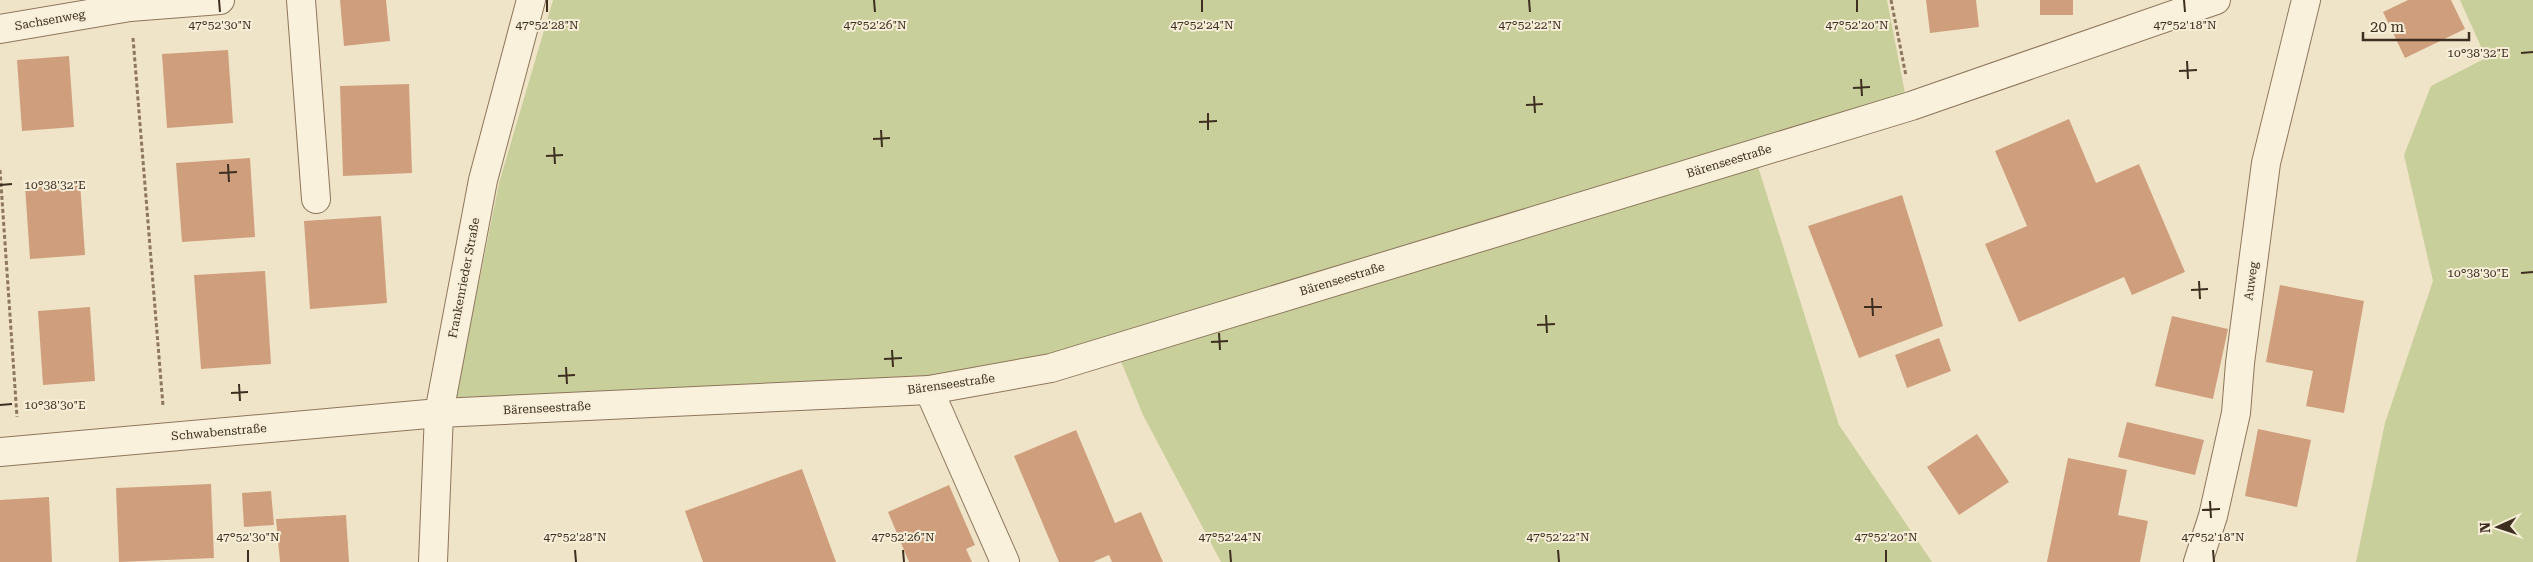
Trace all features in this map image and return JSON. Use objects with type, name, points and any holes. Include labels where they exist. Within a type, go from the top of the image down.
[{"type":"street","name":"Sachsenweg","points":[[0,29],[130,7],[220,0]]},
{"type":"street","points":[[300,0],[316,199]]},
{"type":"street","name":"Frankenrieder Straße","points":[[433,562],[439,413],[483,180],[531,0]]},
{"type":"street","name":"Bärenseestraße","points":[[439,413],[929,390],[1051,368],[1911,106],[2216,0]]},
{"type":"street","name":"Auweg","points":[[2198,562],[2213,516],[2236,413],[2240,363],[2266,163],[2306,0]]},
{"type":"street","points":[[929,390],[1005,562]]},
{"type":"street","name":"Schwabenstraße","points":[[10,451],[439,413]]},
{"type":"path","points":[[1891,0],[1911,106]]},
{"type":"path","points":[[130,7],[166,436]]},
{"type":"path","points":[[0,170],[10,451]]},
{"type":"green space","points":[[553,0],[1887,0],[1906,98],[1049,356],[927,377],[454,406],[499,183]]},
{"type":"green space","points":[[2460,0],[2533,0],[2533,562],[2356,562],[2385,423],[2433,281],[2404,155],[2431,86],[2486,58]]},
{"type":"green space","points":[[1756,160],[1839,425],[1932,562],[1221,562],[1143,415],[1120,359]]},
{"type":"building","points":[[340,0],[386,0],[390,41],[344,46]]},
{"type":"building","points":[[1926,0],[1976,0],[1979,27],[1930,33]]},
{"type":"building","points":[[2040,0],[2073,0],[2073,15],[2040,15]]},
{"type":"building","points":[[2408,0],[2451,0],[2465,29],[2405,58],[2383,12]]},
{"type":"building","points":[[228,50],[233,123],[167,128],[162,54]]},
{"type":"building","points":[[69,56],[74,127],[22,131],[17,60]]},
{"type":"building","points":[[409,84],[412,173],[343,176],[340,86]]},
{"type":"building","points":[[2069,119],[2096,183],[2139,164],[2185,272],[2132,295],[2124,277],[2019,322],[1985,244],[2027,226],[1995,151]]},
{"type":"building","points":[[250,158],[255,237],[182,242],[176,163]]},
{"type":"building","points":[[80,182],[85,255],[30,259],[25,186]]},
{"type":"building","points":[[1902,195],[1943,326],[1859,358],[1808,226]]},
{"type":"building","points":[[381,216],[387,303],[310,309],[304,221]]},
{"type":"building","points":[[265,271],[271,364],[201,369],[194,275]]},
{"type":"building","points":[[2280,285],[2364,301],[2344,413],[2306,406],[2313,371],[2266,362]]},
{"type":"building","points":[[90,307],[95,381],[43,385],[38,311]]},
{"type":"building","points":[[2172,316],[2228,329],[2213,399],[2155,386]]},
{"type":"building","points":[[1939,338],[1951,371],[1907,388],[1895,355]]},
{"type":"building","points":[[2127,422],[2204,440],[2195,475],[2118,457]]},
{"type":"building","points":[[2258,429],[2311,440],[2297,507],[2245,496]]},
{"type":"building","points":[[1076,430],[1115,523],[1141,512],[1163,562],[1112,562],[1109,555],[1093,562],[1059,562],[1014,456]]},
{"type":"building","points":[[1977,434],[2009,482],[1959,515],[1927,467]]},
{"type":"building","points":[[2068,458],[2127,470],[2118,515],[2148,521],[2140,562],[2047,562]]},
{"type":"building","points":[[802,469],[836,562],[703,562],[685,511]]},
{"type":"building","points":[[211,484],[214,558],[119,562],[116,488]]},
{"type":"building","points":[[949,485],[975,545],[966,549],[972,562],[909,562],[888,512]]},
{"type":"building","points":[[271,491],[274,525],[244,527],[242,493]]},
{"type":"building","points":[[49,497],[52,562],[0,562],[0,500]]},
{"type":"building","points":[[346,515],[349,562],[280,562],[276,519]]}]
